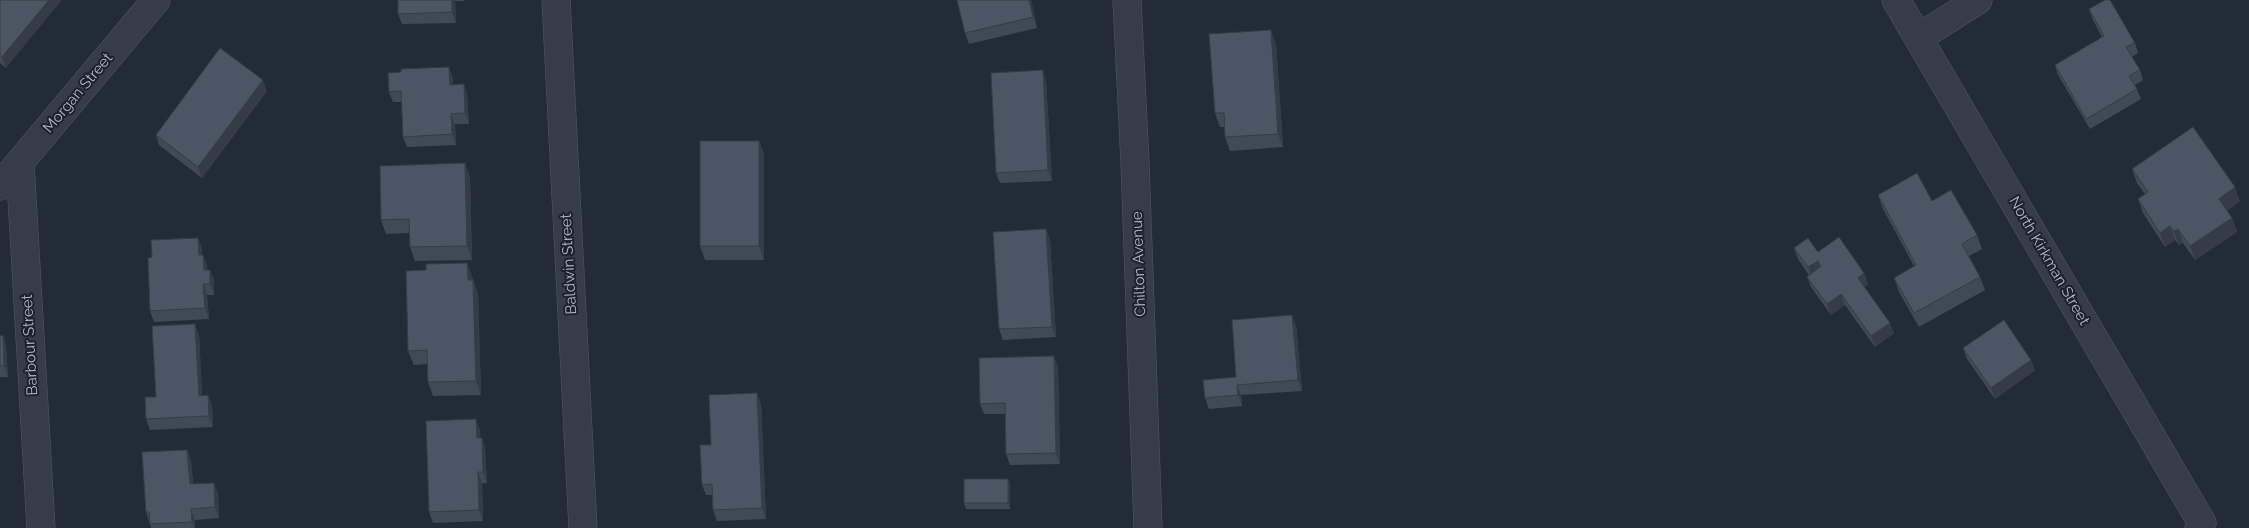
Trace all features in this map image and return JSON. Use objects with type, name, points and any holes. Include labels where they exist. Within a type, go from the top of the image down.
[{"type":"street","name":"Morgan Street","points":[[0,186],[156,0]]},
{"type":"street","name":"Baldwin Street","points":[[556,0],[583,528]]},
{"type":"street","name":"Chilton Avenue","points":[[1127,0],[1136,163],[1148,528]]},
{"type":"street","name":"North Kirkman Street","points":[[1896,0],[2200,525]]},
{"type":"street","points":[[1918,38],[1978,0]]},
{"type":"street","name":"Barbour Street","points":[[20,163],[41,528]]},
{"type":"building","points":[[0,0],[49,0],[2,57],[0,55]]},
{"type":"building","points":[[398,0],[452,0],[452,12],[398,14]]},
{"type":"building","points":[[957,0],[1029,0],[1033,17],[965,33]]},
{"type":"building","points":[[2105,0],[2110,0],[2135,43],[2126,47],[2140,70],[2129,76],[2137,89],[2086,119],[2055,65],[2104,36],[2089,9]]},
{"type":"building","points":[[1271,30],[1278,134],[1225,137],[1224,113],[1215,113],[1209,34]]},
{"type":"building","points":[[220,48],[263,80],[198,167],[156,135]]},
{"type":"building","points":[[449,67],[450,85],[464,84],[465,113],[451,114],[452,134],[403,137],[401,91],[389,92],[388,73],[401,72],[401,69]]},
{"type":"building","points":[[1043,70],[1048,170],[996,173],[991,73]]},
{"type":"building","points":[[2193,127],[2235,187],[2219,199],[2232,218],[2190,246],[2178,229],[2174,231],[2170,226],[2160,233],[2138,199],[2148,192],[2132,169]]},
{"type":"building","points":[[700,141],[759,141],[759,246],[700,246]]},
{"type":"building","points":[[465,163],[467,246],[410,247],[409,219],[381,220],[380,166]]},
{"type":"building","points":[[1917,173],[1932,201],[1951,190],[1977,235],[1962,244],[1980,277],[1914,313],[1894,278],[1916,265],[1878,195]]},
{"type":"building","points":[[1046,229],[1052,327],[999,329],[993,232]]},
{"type":"building","points":[[1839,237],[1864,273],[1858,278],[1890,323],[1871,336],[1841,294],[1827,304],[1807,277],[1821,266],[1818,261],[1808,267],[1794,248],[1808,238],[1818,252]]},
{"type":"building","points":[[198,238],[199,255],[203,255],[204,270],[210,270],[210,284],[203,284],[205,308],[150,311],[148,258],[152,257],[151,240]]},
{"type":"building","points":[[467,263],[468,280],[473,280],[476,381],[428,382],[427,350],[408,351],[406,271],[426,270],[426,264]]},
{"type":"building","points":[[1292,315],[1298,380],[1237,385],[1238,395],[1205,398],[1203,380],[1236,377],[1232,320]]},
{"type":"building","points":[[2004,320],[2031,360],[1991,388],[1963,348]]},
{"type":"building","points":[[195,324],[199,396],[208,395],[209,416],[146,419],[145,397],[156,397],[152,326]]},
{"type":"building","points":[[3,335],[4,366],[0,366],[0,336]]},
{"type":"building","points":[[1054,356],[1056,453],[1006,454],[1005,403],[980,404],[979,358]]},
{"type":"building","points":[[757,393],[762,508],[713,510],[712,484],[702,485],[700,445],[711,445],[709,395]]},
{"type":"building","points":[[476,419],[477,438],[482,438],[483,472],[478,472],[479,510],[429,512],[426,421]]},
{"type":"building","points":[[187,450],[190,484],[214,483],[215,507],[191,509],[192,522],[150,524],[149,512],[146,512],[142,452]]},
{"type":"building","points":[[964,479],[1008,479],[1008,503],[964,503]]}]
